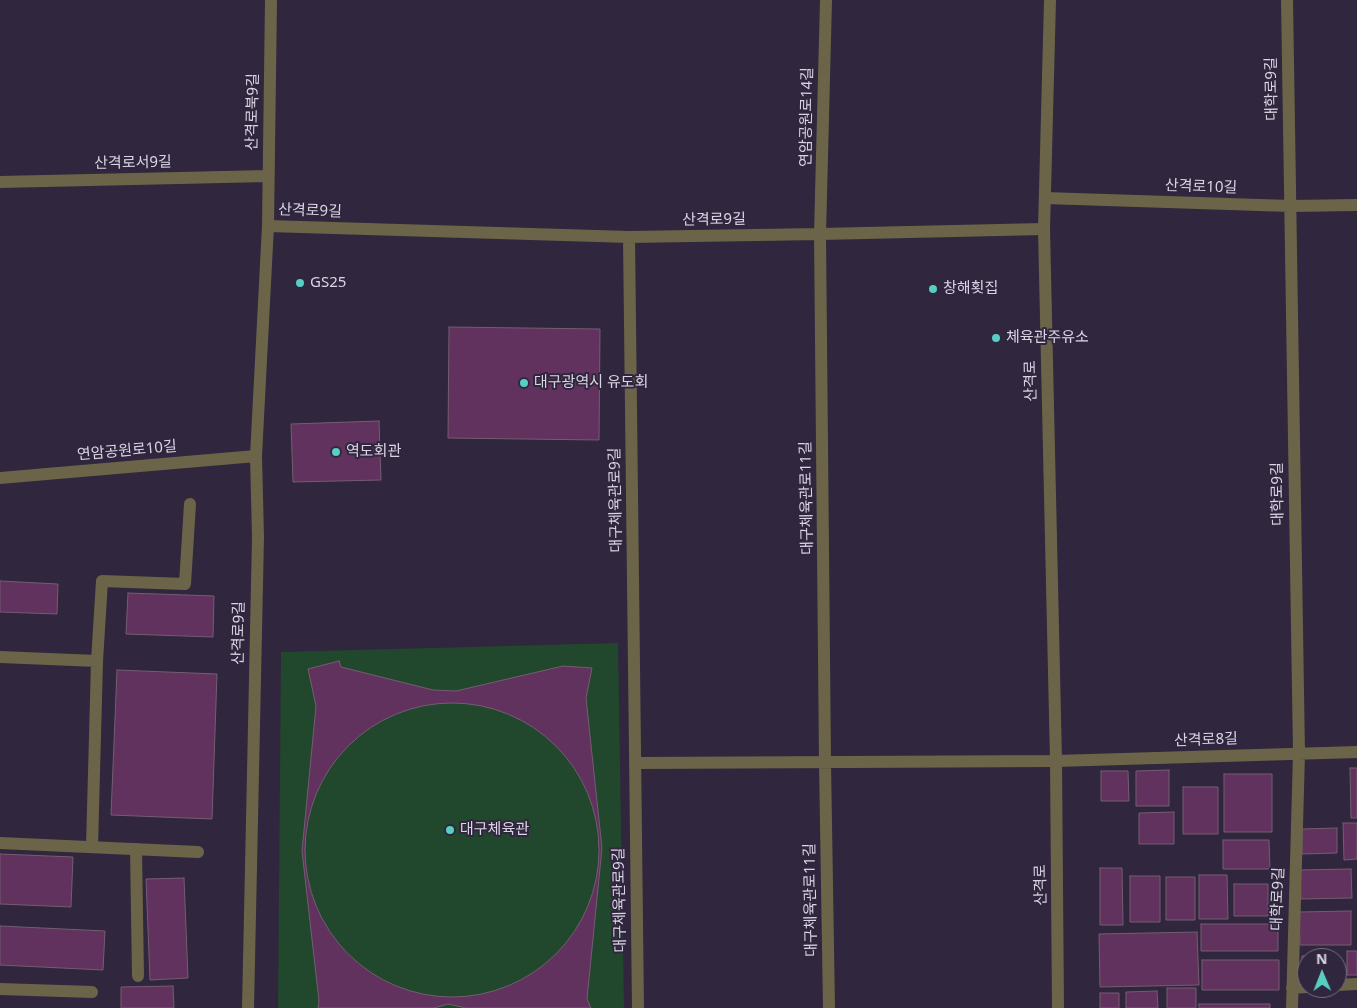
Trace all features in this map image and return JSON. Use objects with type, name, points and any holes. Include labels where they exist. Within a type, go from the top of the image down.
[{"type":"street","name":"산격로북9길","points":[[268,226],[271,0]]},
{"type":"street","name":"연암공원로14길","points":[[820,234],[826,0]]},
{"type":"street","name":"산격로","points":[[1050,0],[1044,229],[1056,761],[1058,1008]]},
{"type":"street","name":"대학로9길","points":[[1287,0],[1299,754],[1292,1008]]},
{"type":"street","name":"산격로서9길","points":[[0,182],[268,176]]},
{"type":"street","name":"산격로10길","points":[[1045,198],[1290,206],[1357,205]]},
{"type":"street","name":"산격로9길","points":[[248,1008],[258,537],[256,456],[268,226],[629,237],[1044,229]]},
{"type":"street","name":"대구체육관로11길","points":[[820,234],[829,1008]]},
{"type":"street","name":"대구체육관로9길","points":[[629,237],[638,1008]]},
{"type":"street","name":"연암공원로10길","points":[[0,478],[256,456]]},
{"type":"street","points":[[92,847],[97,661],[102,581],[185,584],[190,504]]},
{"type":"street","points":[[0,657],[97,661]]},
{"type":"street","name":"산격로8길","points":[[1056,761],[1357,752]]},
{"type":"street","points":[[635,763],[1056,761]]},
{"type":"street","points":[[0,843],[198,852]]},
{"type":"street","points":[[136,849],[138,976]]},
{"type":"street","points":[[1292,988],[1297,988]]},
{"type":"street","points":[[0,989],[92,992]]},
{"type":"green space","name":"대구체육관","points":[[618,643],[624,1008],[278,1008],[281,652]]},
{"type":"building","name":"대구광역시 유도회","points":[[449,327],[600,329],[599,440],[448,438]]},
{"type":"building","name":"역도회관","points":[[379,421],[381,480],[293,482],[291,424]]},
{"type":"building","points":[[0,581],[58,584],[57,614],[0,612]]},
{"type":"building","points":[[128,593],[214,596],[213,637],[126,634]]},
{"type":"building","name":"대구체육관","points":[[339,661],[341,667],[433,690],[456,691],[563,666],[592,668],[586,698],[602,848],[587,999],[591,1008],[466,1008],[448,1004],[434,1008],[318,1008],[319,1001],[302,851],[316,706],[308,669]]},
{"type":"building","points":[[117,670],[217,674],[212,819],[111,815]]},
{"type":"building","points":[[452,703],[481,706],[508,714],[534,728],[556,746],[574,768],[588,794],[596,821],[599,850],[596,879],[588,906],[574,932],[556,954],[534,972],[508,986],[481,994],[452,997],[423,994],[396,986],[370,972],[348,954],[330,932],[316,906],[308,879],[305,850],[308,821],[316,794],[330,768],[348,746],[370,728],[396,714],[423,706]]},
{"type":"building","points":[[1350,768],[1357,768],[1357,818],[1351,818]]},
{"type":"building","points":[[1169,770],[1169,806],[1136,806],[1136,771]]},
{"type":"building","points":[[1101,771],[1128,771],[1129,801],[1101,801]]},
{"type":"building","points":[[1224,774],[1272,774],[1272,832],[1224,832]]},
{"type":"building","points":[[1183,787],[1218,787],[1218,834],[1183,834]]},
{"type":"building","points":[[1174,812],[1174,844],[1139,844],[1139,813]]},
{"type":"building","points":[[1343,823],[1357,823],[1357,859],[1344,860]]},
{"type":"building","points":[[1337,828],[1337,853],[1302,854],[1302,829]]},
{"type":"building","points":[[1223,840],[1269,840],[1270,869],[1223,869]]},
{"type":"building","points":[[0,854],[73,857],[71,907],[0,904]]},
{"type":"building","points":[[1100,868],[1122,868],[1123,925],[1100,925]]},
{"type":"building","points":[[1351,869],[1352,898],[1301,899],[1300,870]]},
{"type":"building","points":[[1199,875],[1227,875],[1228,919],[1199,919]]},
{"type":"building","points":[[1130,876],[1160,876],[1160,922],[1130,922]]},
{"type":"building","points":[[1166,877],[1195,877],[1195,920],[1166,920]]},
{"type":"building","points":[[184,878],[188,978],[150,980],[146,879]]},
{"type":"building","points":[[1234,884],[1268,884],[1268,916],[1234,916]]},
{"type":"building","points":[[1351,911],[1351,945],[1300,945],[1299,912]]},
{"type":"building","points":[[1201,924],[1278,924],[1278,951],[1201,951]]},
{"type":"building","points":[[0,926],[105,931],[103,970],[0,965]]},
{"type":"building","points":[[1197,932],[1199,985],[1100,987],[1099,934]]},
{"type":"building","points":[[1347,951],[1357,951],[1357,975],[1347,975]]},
{"type":"building","points":[[1202,960],[1279,960],[1279,990],[1202,990]]},
{"type":"building","points":[[173,986],[174,1008],[121,1008],[121,987]]},
{"type":"building","points":[[1167,988],[1196,988],[1196,1008],[1167,1008]]},
{"type":"building","points":[[1157,991],[1158,1008],[1126,1008],[1126,992]]},
{"type":"building","points":[[1100,993],[1119,993],[1119,1008],[1100,1008]]},
{"type":"building","points":[[1199,1004],[1270,1004],[1270,1008],[1199,1008]]},
{"type":"place","name":"GS25","points":[[300,283]]},
{"type":"place","name":"창해횟집","points":[[933,289]]},
{"type":"place","name":"체육관주유소","points":[[996,338]]},
{"type":"place","name":"대구광역시 유도회","points":[[524,383]]},
{"type":"place","name":"역도회관","points":[[336,452]]},
{"type":"place","name":"대구체육관","points":[[450,830]]}]
